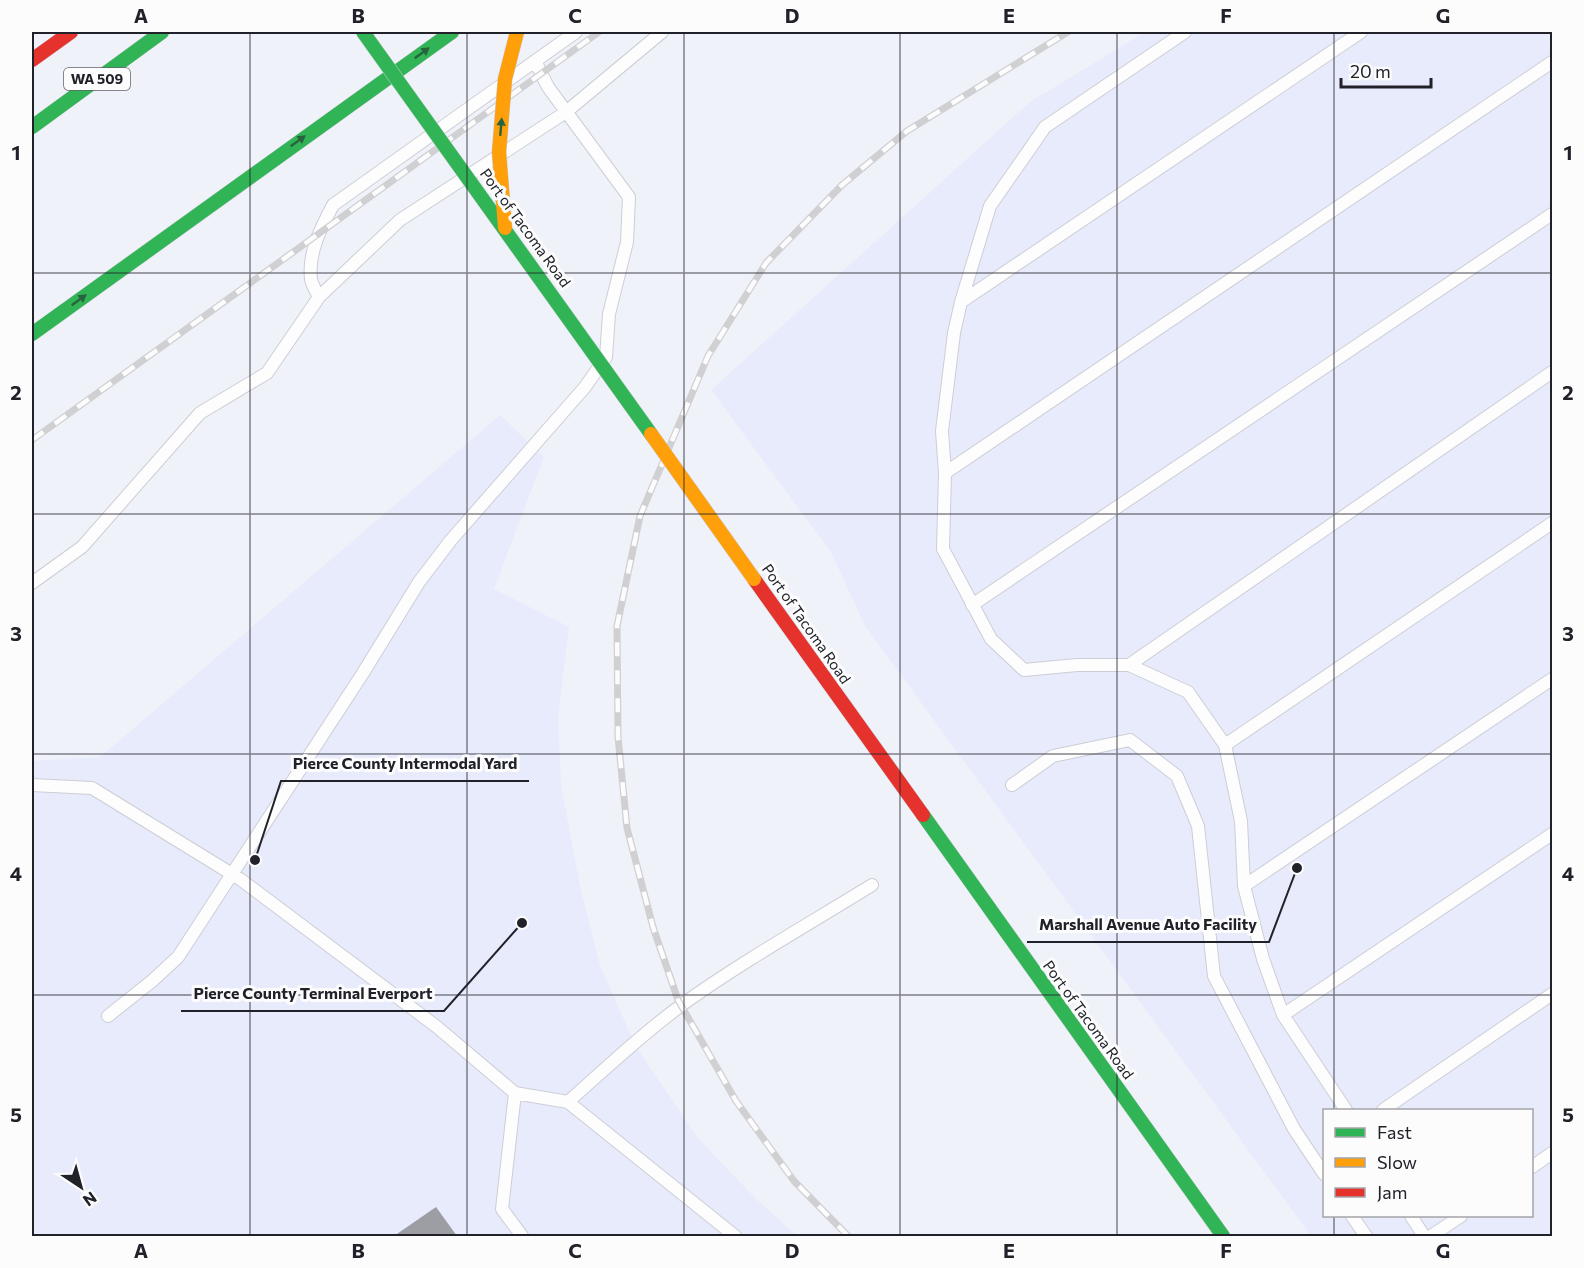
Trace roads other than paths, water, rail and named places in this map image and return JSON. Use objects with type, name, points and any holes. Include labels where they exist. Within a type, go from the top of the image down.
[{"type":"main road","points":[[32,60],[71,32]]},
{"type":"main road","name":"WA 509","points":[[32,126],[162,32]]},
{"type":"main road","name":"Port of Tacoma Road","points":[[363,32],[1222,1236]]},
{"type":"main road","points":[[32,334],[452,32]]},
{"type":"main road","points":[[505,228],[499,152],[505,79],[518,32]]},
{"type":"lane","points":[[319,297],[311,281],[312,264],[317,235],[333,205],[576,32]]},
{"type":"lane","points":[[32,583],[82,547],[200,412],[267,373],[319,297],[400,220],[566,112],[662,32]]},
{"type":"lane","points":[[1185,32],[1045,127],[990,206],[954,333],[942,430],[945,473],[943,549],[991,639],[1024,670],[1077,665],[1129,664],[1188,692],[1225,745],[1241,821],[1245,886],[1263,960],[1283,1015],[1345,1109]]},
{"type":"lane","points":[[961,302],[1361,32]]},
{"type":"lane","points":[[108,1016],[178,957],[363,673],[419,582],[451,540],[585,387],[606,357],[609,314],[627,242],[629,197],[566,112],[544,80],[535,61]]},
{"type":"lane","points":[[945,473],[1552,62]]},
{"type":"lane","points":[[972,605],[1552,214]]},
{"type":"lane","points":[[1129,664],[1552,372]]},
{"type":"lane","points":[[1225,745],[1552,523]]},
{"type":"lane","points":[[1245,886],[1552,679]]},
{"type":"lane","points":[[1012,785],[1053,756],[1131,740],[1177,776],[1198,826],[1214,976],[1294,1129],[1323,1172]]},
{"type":"lane","points":[[32,786],[92,788],[231,874],[437,1028],[515,1093],[568,1102],[735,1236]]},
{"type":"lane","points":[[1283,1015],[1552,834]]},
{"type":"lane","points":[[568,1102],[644,1034],[681,1005],[717,980],[872,885]]},
{"type":"lane","points":[[1384,1109],[1552,994]]},
{"type":"lane","points":[[515,1093],[502,1209],[522,1236]]},
{"type":"lane","points":[[1533,1166],[1552,1153]]},
{"type":"lane","points":[[1353,1217],[1366,1236]]},
{"type":"lane","points":[[1412,1217],[1424,1236]]},
{"type":"lane","points":[[1431,1236],[1458,1217]]},
{"type":"railway","points":[[32,440],[599,32]]},
{"type":"railway","points":[[848,1236],[794,1181],[736,1101],[678,1000],[653,927],[627,828],[618,737],[617,626],[640,516],[708,356],[766,263],[842,185],[907,131],[1068,32]]},
{"type":"place","name":"Pierce County Intermodal Yard","points":[[255,860]]},
{"type":"place","name":"Marshall Avenue Auto Facility","points":[[1297,868]]},
{"type":"place","name":"Pierce County Terminal Everport","points":[[522,923]]}]
